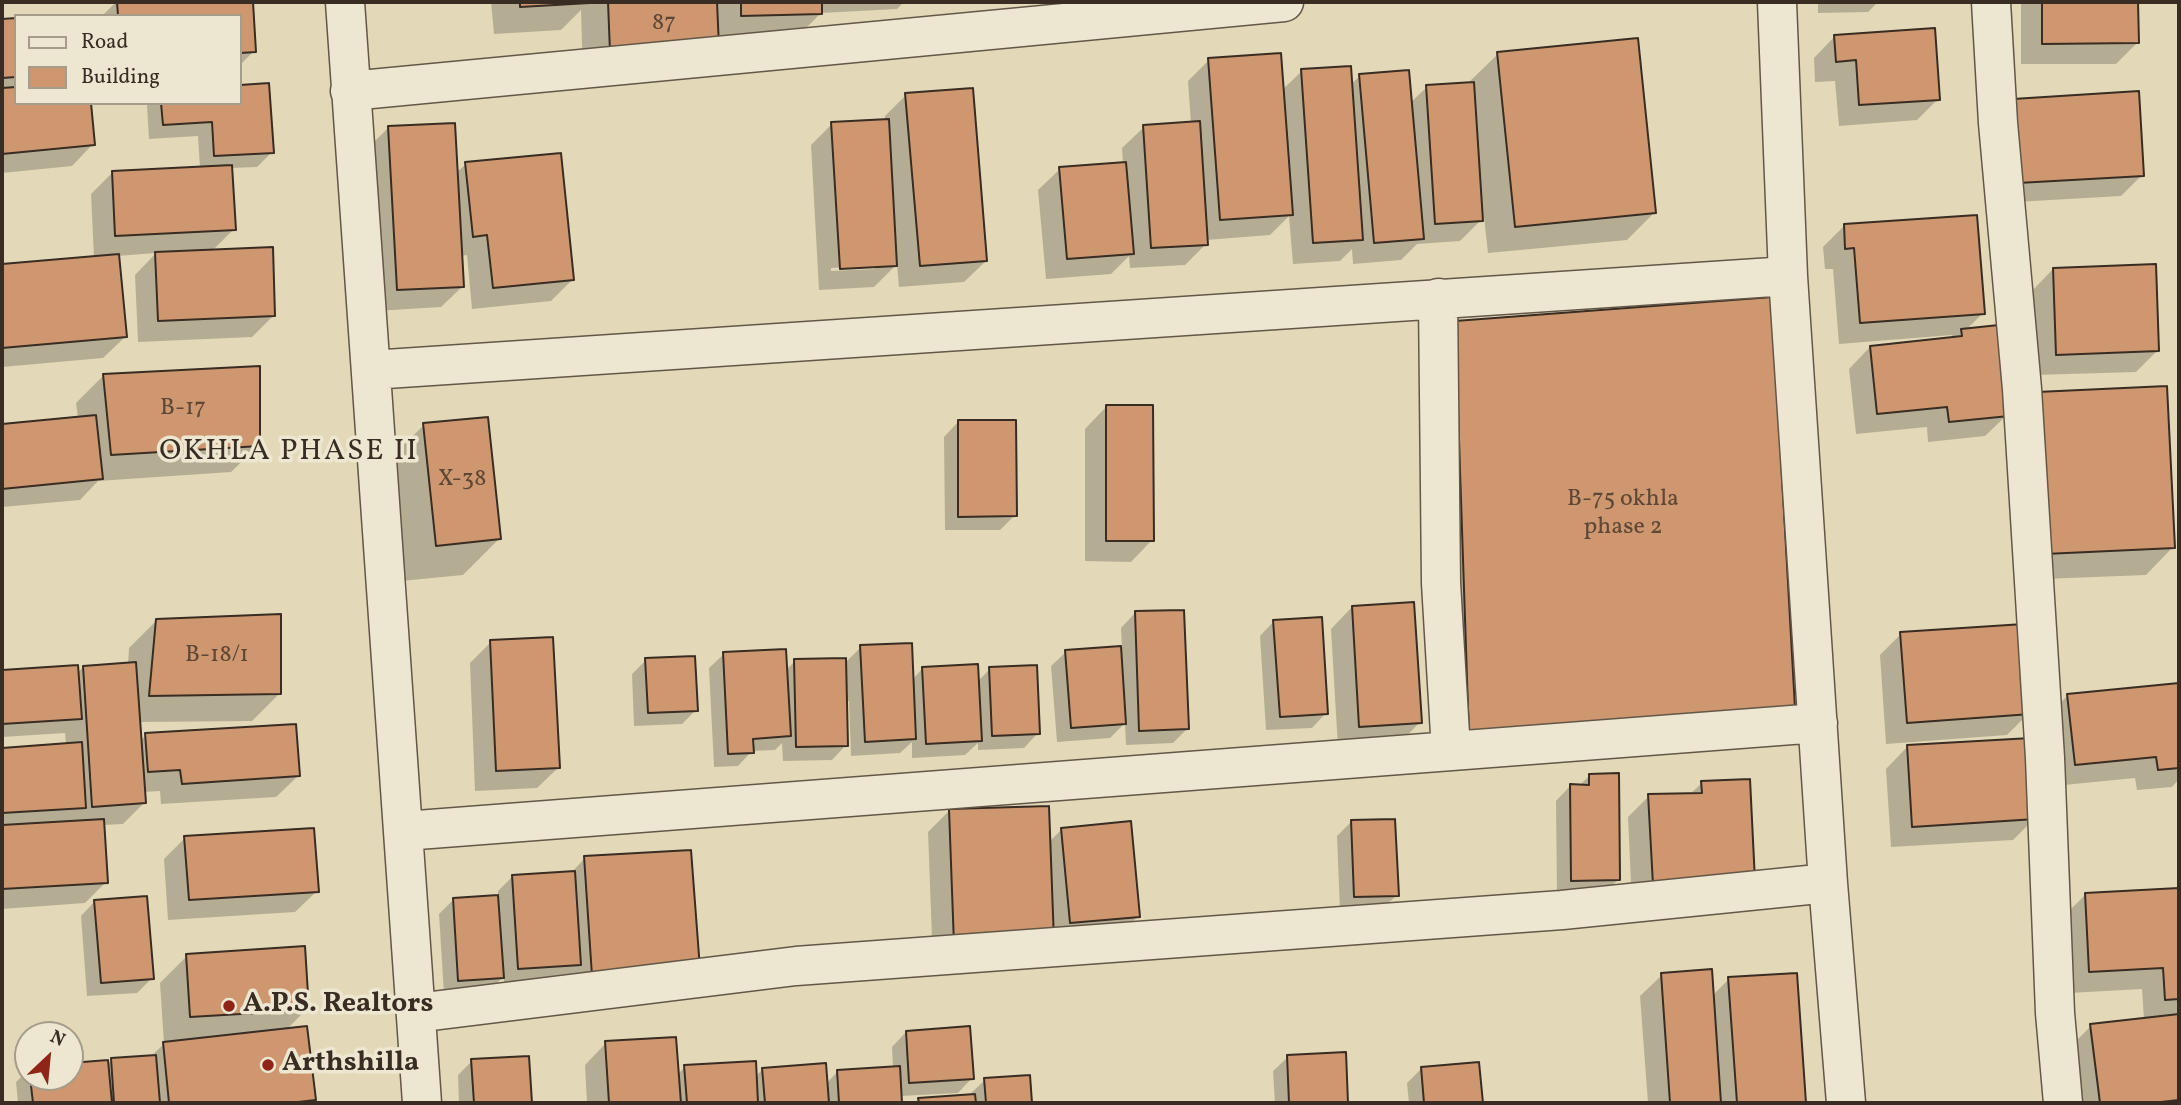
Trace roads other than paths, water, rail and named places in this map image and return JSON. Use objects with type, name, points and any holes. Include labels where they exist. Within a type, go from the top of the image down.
[{"type":"street","points":[[345,2],[422,1103]]},
{"type":"street","points":[[350,91],[1284,2]]},
{"type":"street","points":[[1777,2],[1788,276],[1828,883],[1846,1103]]},
{"type":"street","points":[[1991,2],[1998,123],[2022,389],[2045,758],[2055,1013],[2063,1103]]},
{"type":"street","points":[[371,370],[1788,276]]},
{"type":"street","points":[[1438,299],[1441,583],[1451,751]]},
{"type":"street","points":[[404,831],[1818,723]]},
{"type":"street","points":[[416,1013],[836,963],[1562,910],[1828,883]]},
{"type":"place","name":"A.P.S. Realtors","points":[[229,1006]]},
{"type":"place","name":"Arthshilla","points":[[268,1065]]},
{"type":"district","name":"OKHLA PHASE II","points":[[289,453]]}]
